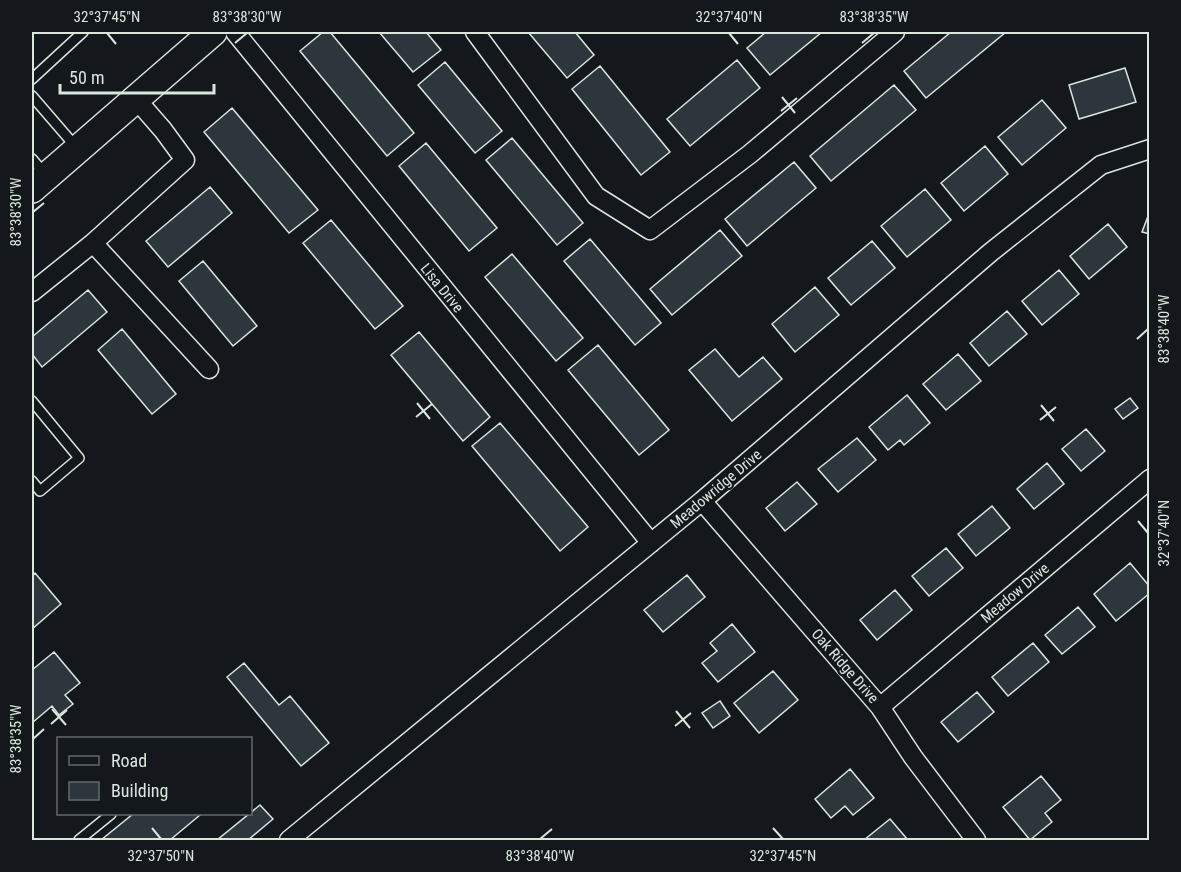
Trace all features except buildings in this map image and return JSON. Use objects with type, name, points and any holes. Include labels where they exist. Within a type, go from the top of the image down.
[{"type":"street","points":[[36,175],[78,149],[213,32]]},
{"type":"street","name":"Lisa Drive","points":[[235,32],[651,543]]},
{"type":"street","points":[[475,32],[596,196],[650,230],[750,154],[895,32]]},
{"type":"street","points":[[32,292],[93,243],[185,160],[136,99]]},
{"type":"street","name":"Meadowridge Drive","points":[[289,840],[702,501],[991,252],[1101,165],[1149,149]]},
{"type":"street","points":[[93,243],[209,369]]},
{"type":"street","name":"Meadow Drive","points":[[879,707],[1149,479]]},
{"type":"street","name":"Oak Ridge Drive","points":[[702,501],[879,707],[913,757],[976,840]]},
{"type":"lane","points":[[32,79],[83,32]]},
{"type":"lane","points":[[32,96],[78,149]]},
{"type":"lane","points":[[32,401],[79,458],[40,491],[32,481]]},
{"type":"lane","points":[[79,840],[109,815]]}]
